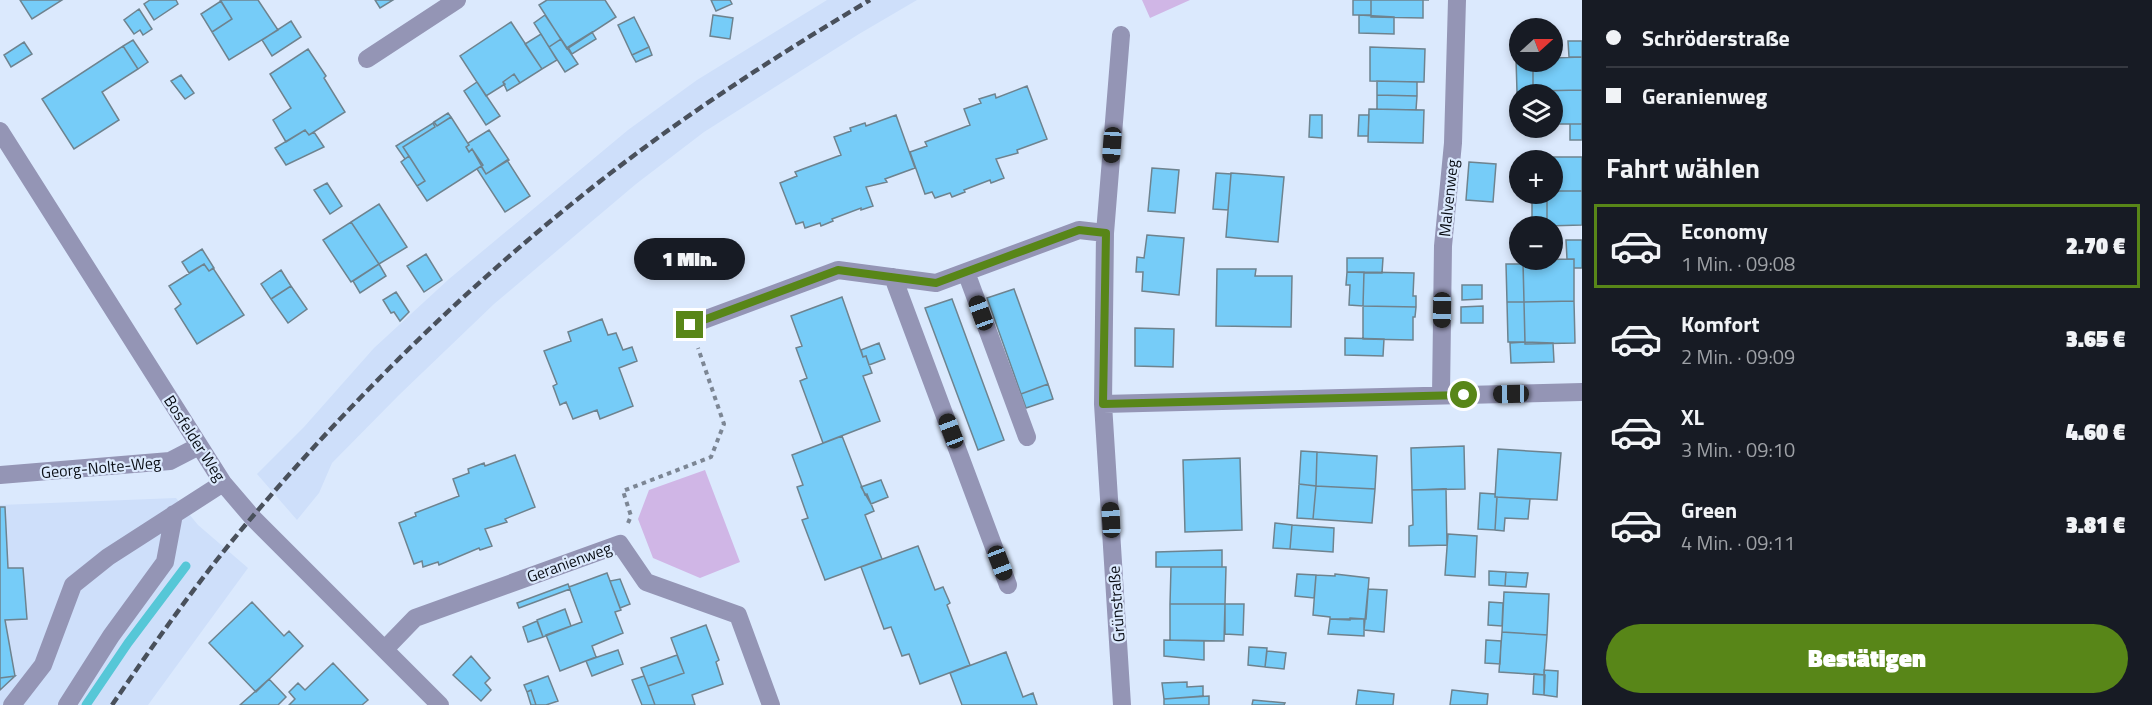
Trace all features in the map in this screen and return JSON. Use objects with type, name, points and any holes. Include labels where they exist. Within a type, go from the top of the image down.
[{"type":"street","points":[[367,59],[457,0]]},
{"type":"street","name":"Malvenweg","points":[[1441,395],[1443,246],[1453,143],[1457,0]]},
{"type":"street","name":"Grünstraße","points":[[1121,35],[1106,233],[1103,404],[1122,705]]},
{"type":"street","name":"Bosfelder Weg","points":[[0,131],[223,483],[252,517],[440,705]]},
{"type":"street","points":[[690,325],[838,270],[936,283],[1079,230],[1106,233]]},
{"type":"street","points":[[966,272],[1027,437]]},
{"type":"street","points":[[893,277],[1008,585]]},
{"type":"street","points":[[1103,404],[1582,392]]},
{"type":"street","name":"Georg-Nolte-Weg","points":[[0,475],[170,461],[199,446]]},
{"type":"street","points":[[12,705],[43,665],[73,585],[108,556],[223,483]]},
{"type":"street","points":[[67,705],[111,636],[165,562],[174,514]]},
{"type":"street","points":[[620,544],[646,582],[738,615],[771,705]]},
{"type":"street","name":"Geranienweg","points":[[385,649],[415,618],[620,544]]},
{"type":"path","name":"Geranienweg","points":[[620,544],[631,516],[623,491],[711,457],[724,424],[690,325]]},
{"type":"shaded area","points":[[827,0],[917,0],[704,132],[636,184],[494,304],[399,395],[332,463],[319,493],[297,520],[257,474],[304,427],[374,348],[449,279],[628,130],[697,80]]},
{"type":"shaded area","points":[[1142,0],[1190,0],[1150,18]]},
{"type":"shaded area","points":[[705,470],[740,562],[700,578],[653,558],[638,519],[649,490]]},
{"type":"shaded area","points":[[176,498],[198,525],[248,568],[148,705],[0,705],[0,505]]},
{"type":"building","points":[[20,0],[62,0],[32,19]]},
{"type":"building","points":[[150,0],[176,0],[178,4],[154,20],[144,4]]},
{"type":"building","points":[[220,0],[258,0],[278,30],[229,60],[212,32],[232,19]]},
{"type":"building","points":[[375,0],[393,0],[380,8]]},
{"type":"building","points":[[547,0],[605,0],[616,17],[567,49],[539,5]]},
{"type":"building","points":[[711,0],[730,0],[732,4],[716,11]]},
{"type":"building","points":[[1353,0],[1371,0],[1371,15],[1353,15]]},
{"type":"building","points":[[1371,0],[1423,0],[1423,18],[1371,17]]},
{"type":"building","points":[[221,1],[232,19],[212,32],[201,14]]},
{"type":"building","points":[[139,9],[152,29],[143,35],[140,30],[134,34],[124,20]]},
{"type":"building","points":[[545,15],[561,39],[549,47],[534,23]]},
{"type":"building","points":[[713,15],[733,18],[730,39],[710,36]]},
{"type":"building","points":[[1359,15],[1394,17],[1394,34],[1359,33]]},
{"type":"building","points":[[634,17],[649,47],[632,55],[618,25]]},
{"type":"building","points":[[291,21],[301,37],[272,56],[262,40]]},
{"type":"building","points":[[511,22],[542,69],[520,83],[514,74],[503,82],[505,84],[486,96],[460,56]]},
{"type":"building","points":[[592,32],[596,39],[572,54],[568,47]]},
{"type":"building","points":[[541,34],[557,60],[542,69],[525,44]]},
{"type":"building","points":[[561,39],[578,64],[565,72],[549,47]]},
{"type":"building","points":[[133,40],[148,62],[138,69],[123,46]]},
{"type":"building","points":[[1568,41],[1582,41],[1582,57],[1569,57]]},
{"type":"building","points":[[24,42],[32,54],[11,67],[4,55]]},
{"type":"building","points":[[123,46],[138,69],[102,92],[119,120],[74,149],[42,99]]},
{"type":"building","points":[[649,47],[652,55],[636,62],[632,55]]},
{"type":"building","points":[[1370,47],[1425,49],[1424,82],[1370,81]]},
{"type":"building","points":[[308,49],[326,76],[324,78],[345,112],[309,135],[305,130],[286,142],[273,120],[291,108],[270,74]]},
{"type":"building","points":[[1582,57],[1582,90],[1563,90],[1563,84],[1533,84],[1533,72],[1563,72],[1563,58]]},
{"type":"building","points":[[1516,72],[1533,72],[1533,84],[1517,84]]},
{"type":"building","points":[[514,74],[520,83],[507,91],[503,82]]},
{"type":"building","points":[[181,75],[194,93],[185,99],[171,81]]},
{"type":"building","points":[[1377,81],[1417,82],[1417,96],[1377,95]]},
{"type":"building","points":[[477,82],[500,116],[486,125],[464,91]]},
{"type":"building","points":[[1027,86],[1047,139],[1017,150],[1018,153],[996,159],[1004,178],[991,183],[990,180],[952,197],[950,193],[935,198],[932,192],[925,194],[910,152],[927,146],[925,142],[970,125],[964,109],[981,103],[979,99],[995,94],[996,98]]},
{"type":"building","points":[[1563,90],[1582,90],[1582,124],[1563,124]]},
{"type":"building","points":[[1377,95],[1417,96],[1416,110],[1377,109]]},
{"type":"building","points":[[1369,109],[1424,110],[1423,143],[1368,142]]},
{"type":"building","points":[[448,113],[451,117],[437,126],[434,122]]},
{"type":"building","points":[[896,115],[915,168],[885,179],[887,182],[866,187],[873,206],[832,219],[833,221],[821,226],[820,223],[805,228],[803,222],[796,224],[780,183],[797,176],[795,172],[841,155],[834,137],[851,131],[850,128],[865,123],[866,126]]},
{"type":"building","points":[[1310,115],[1322,115],[1322,138],[1309,137]]},
{"type":"building","points":[[1359,115],[1369,115],[1368,136],[1358,136]]},
{"type":"building","points":[[451,117],[469,145],[466,147],[469,152],[472,149],[483,165],[427,201],[417,186],[425,181],[403,147],[435,127],[434,122],[437,126]]},
{"type":"building","points":[[433,123],[435,127],[403,147],[409,156],[405,159],[396,146]]},
{"type":"building","points":[[1570,124],[1582,124],[1582,140],[1570,140]]},
{"type":"building","points":[[305,130],[309,135],[314,132],[324,147],[286,165],[275,148]]},
{"type":"building","points":[[489,130],[509,160],[486,174],[472,149],[469,152],[466,147],[468,143]]},
{"type":"building","points":[[409,156],[425,181],[417,186],[401,162]]},
{"type":"building","points":[[1563,157],[1582,157],[1582,191],[1563,191]]},
{"type":"building","points":[[507,160],[530,196],[505,212],[477,169],[481,166],[486,174]]},
{"type":"building","points":[[1469,162],[1496,164],[1493,202],[1466,200]]},
{"type":"building","points":[[1152,168],[1179,170],[1175,213],[1148,211]]},
{"type":"building","points":[[1216,173],[1231,174],[1228,210],[1213,209]]},
{"type":"building","points":[[1231,173],[1284,177],[1278,242],[1226,237]]},
{"type":"building","points":[[327,183],[342,206],[330,214],[314,190]]},
{"type":"building","points":[[1563,191],[1582,191],[1582,225],[1563,226],[1563,216],[1547,216],[1547,204],[1563,204]]},
{"type":"building","points":[[379,204],[407,247],[379,264],[351,222]]},
{"type":"building","points":[[1532,204],[1547,204],[1547,216],[1532,216]]},
{"type":"building","points":[[351,222],[379,264],[351,282],[323,240]]},
{"type":"building","points":[[1147,235],[1184,238],[1179,295],[1142,291],[1143,272],[1136,272],[1137,257],[1144,258]]},
{"type":"building","points":[[1566,240],[1582,240],[1582,268],[1574,268],[1574,259],[1567,259]]},
{"type":"building","points":[[202,249],[214,268],[209,271],[204,264],[189,273],[182,262]]},
{"type":"building","points":[[426,254],[442,280],[424,292],[407,266]]},
{"type":"building","points":[[1347,258],[1383,258],[1382,273],[1347,272]]},
{"type":"building","points":[[1563,259],[1574,259],[1574,301],[1524,302],[1523,270],[1563,270]]},
{"type":"building","points":[[204,264],[209,271],[213,268],[244,315],[197,344],[175,309],[181,304],[169,286]]},
{"type":"building","points":[[379,264],[386,276],[360,293],[353,281]]},
{"type":"building","points":[[1506,264],[1509,264],[1509,270],[1523,270],[1524,302],[1507,302]]},
{"type":"building","points":[[1217,269],[1256,269],[1255,276],[1292,276],[1291,327],[1216,326]]},
{"type":"building","points":[[281,270],[291,286],[271,299],[261,284]]},
{"type":"building","points":[[1347,272],[1364,272],[1363,306],[1349,305],[1350,285],[1346,285]]},
{"type":"building","points":[[1364,272],[1414,273],[1413,296],[1416,296],[1416,307],[1363,306]]},
{"type":"building","points":[[1462,285],[1482,285],[1482,299],[1462,300]]},
{"type":"building","points":[[291,286],[307,309],[288,323],[271,299]]},
{"type":"building","points":[[1014,289],[1048,384],[1021,394],[987,298]]},
{"type":"building","points":[[396,292],[409,312],[400,321],[394,312],[391,313],[383,300]]},
{"type":"building","points":[[842,297],[863,357],[866,356],[872,373],[863,376],[880,421],[823,443],[800,381],[807,378],[796,348],[802,346],[791,316]]},
{"type":"building","points":[[952,299],[1004,440],[978,450],[925,308]]},
{"type":"building","points":[[1574,301],[1575,343],[1525,344],[1524,302]]},
{"type":"building","points":[[1507,302],[1524,302],[1525,342],[1508,342]]},
{"type":"building","points":[[1363,306],[1416,307],[1415,317],[1413,317],[1413,340],[1363,339]]},
{"type":"building","points":[[1483,306],[1483,323],[1461,323],[1461,307]]},
{"type":"building","points":[[602,319],[608,335],[616,333],[623,350],[632,347],[637,361],[619,368],[633,406],[600,419],[597,410],[573,419],[566,402],[560,405],[553,386],[557,384],[544,351],[571,341],[568,332]]},
{"type":"building","points":[[1135,328],[1174,329],[1173,367],[1135,366]]},
{"type":"building","points":[[1345,338],[1384,339],[1383,356],[1345,355]]},
{"type":"building","points":[[879,343],[885,359],[869,365],[861,350]]},
{"type":"building","points":[[1510,343],[1553,343],[1554,362],[1511,363]]},
{"type":"building","points":[[1048,384],[1053,399],[1026,408],[1021,394]]},
{"type":"building","points":[[842,436],[865,495],[867,494],[874,511],[865,515],[882,559],[825,580],[802,520],[808,518],[797,487],[803,485],[792,455]]},
{"type":"building","points":[[1464,446],[1465,489],[1412,490],[1411,448]]},
{"type":"building","points":[[1498,449],[1561,453],[1557,500],[1495,497]]},
{"type":"building","points":[[1301,451],[1317,452],[1316,486],[1299,484]]},
{"type":"building","points":[[1317,452],[1377,456],[1375,489],[1316,486]]},
{"type":"building","points":[[515,455],[535,507],[505,519],[507,522],[485,529],[492,546],[480,550],[479,548],[439,565],[438,562],[423,567],[422,561],[414,564],[399,523],[416,516],[415,513],[459,496],[453,479],[469,473],[468,469],[484,463],[485,466]]},
{"type":"building","points":[[1240,458],[1242,530],[1185,532],[1183,460]]},
{"type":"building","points":[[881,480],[888,497],[871,504],[861,487]]},
{"type":"building","points":[[1299,484],[1316,486],[1313,519],[1297,518]]},
{"type":"building","points":[[1316,486],[1375,489],[1372,523],[1313,519]]},
{"type":"building","points":[[1446,489],[1447,545],[1409,546],[1409,526],[1413,525],[1412,490]]},
{"type":"building","points":[[1480,493],[1495,494],[1497,497],[1495,530],[1478,529]]},
{"type":"building","points":[[1497,497],[1530,499],[1528,519],[1505,518],[1504,531],[1495,530]]},
{"type":"building","points":[[0,507],[5,507],[8,568],[23,568],[27,619],[5,620],[15,676],[0,678]]},
{"type":"building","points":[[1275,523],[1292,525],[1290,549],[1273,548]]},
{"type":"building","points":[[1292,525],[1334,528],[1333,552],[1290,549]]},
{"type":"building","points":[[1448,534],[1477,536],[1475,577],[1445,575]]},
{"type":"building","points":[[918,546],[935,590],[943,587],[950,603],[947,605],[970,665],[920,684],[909,654],[902,656],[891,627],[884,629],[861,567]]},
{"type":"building","points":[[1222,550],[1222,567],[1156,567],[1156,552]]},
{"type":"building","points":[[1171,567],[1226,567],[1225,604],[1170,604]]},
{"type":"building","points":[[1489,571],[1506,572],[1505,586],[1489,585]]},
{"type":"building","points":[[1506,572],[1528,573],[1526,587],[1505,586]]},
{"type":"building","points":[[607,573],[621,610],[615,612],[623,633],[592,646],[596,657],[560,671],[546,635],[582,622],[569,587]]},
{"type":"building","points":[[1297,574],[1316,575],[1314,598],[1295,596]]},
{"type":"building","points":[[1335,574],[1369,578],[1366,619],[1330,619],[1330,617],[1313,615],[1316,575],[1335,576]]},
{"type":"building","points":[[620,579],[630,604],[620,608],[610,581]]},
{"type":"building","points":[[568,584],[570,589],[519,608],[517,603]]},
{"type":"building","points":[[1368,589],[1387,590],[1384,632],[1364,630]]},
{"type":"building","points":[[1504,592],[1549,594],[1547,635],[1502,632]]},
{"type":"building","points":[[252,602],[284,636],[289,631],[303,646],[256,692],[209,643]]},
{"type":"building","points":[[1489,602],[1503,603],[1502,626],[1488,625]]},
{"type":"building","points":[[1170,604],[1225,604],[1224,641],[1170,640]]},
{"type":"building","points":[[1225,604],[1244,604],[1243,635],[1225,634]]},
{"type":"building","points":[[565,609],[571,626],[543,637],[537,620]]},
{"type":"building","points":[[1350,618],[1364,619],[1364,636],[1328,634],[1330,619],[1350,620]]},
{"type":"building","points":[[537,621],[543,637],[528,642],[523,627]]},
{"type":"building","points":[[706,625],[719,660],[716,662],[723,684],[692,695],[695,705],[655,705],[648,686],[684,673],[671,638]]},
{"type":"building","points":[[1502,632],[1547,635],[1544,675],[1499,672]]},
{"type":"building","points":[[1164,640],[1204,641],[1204,660],[1164,656]]},
{"type":"building","points":[[1486,640],[1501,641],[1500,664],[1485,663]]},
{"type":"building","points":[[1249,647],[1267,648],[1265,667],[1248,665]]},
{"type":"building","points":[[618,650],[623,664],[592,676],[586,661]]},
{"type":"building","points":[[1267,651],[1286,653],[1284,669],[1265,667]]},
{"type":"building","points":[[1006,652],[1023,697],[1033,693],[1037,705],[962,705],[950,673]]},
{"type":"building","points":[[677,655],[684,673],[648,686],[641,668]]},
{"type":"building","points":[[471,656],[490,678],[485,683],[491,690],[481,701],[453,675]]},
{"type":"building","points":[[333,663],[368,700],[362,705],[289,705],[295,699],[289,692],[298,683],[305,690]]},
{"type":"building","points":[[1544,670],[1558,671],[1557,697],[1544,695]]},
{"type":"building","points":[[1534,674],[1545,675],[1544,695],[1533,694]]},
{"type":"building","points":[[15,676],[0,690],[0,678]]},
{"type":"building","points":[[548,676],[558,701],[536,705],[531,690],[527,692],[524,685]]},
{"type":"building","points":[[644,676],[655,705],[642,705],[632,680]]},
{"type":"building","points":[[269,679],[286,697],[278,705],[240,705]]},
{"type":"building","points":[[1187,682],[1187,687],[1203,686],[1203,696],[1164,699],[1162,683]]},
{"type":"building","points":[[531,690],[536,705],[531,705],[527,692]]},
{"type":"building","points":[[1358,690],[1394,694],[1393,705],[1356,705]]},
{"type":"building","points":[[1452,690],[1488,694],[1487,705],[1450,705]]},
{"type":"building","points":[[1209,696],[1209,705],[1164,705],[1164,699]]},
{"type":"building","points":[[1253,700],[1285,703],[1284,705],[1252,705]]},
{"type":"waterway","points":[[86,705],[128,643],[186,566]]},
{"type":"railway","points":[[112,705],[234,538],[347,412],[447,313],[552,220],[663,134],[765,65],[870,0]]},
{"type":"route","points":[[690,325],[838,270],[936,283],[1079,230],[1106,233],[1103,404],[1464,395]]}]
